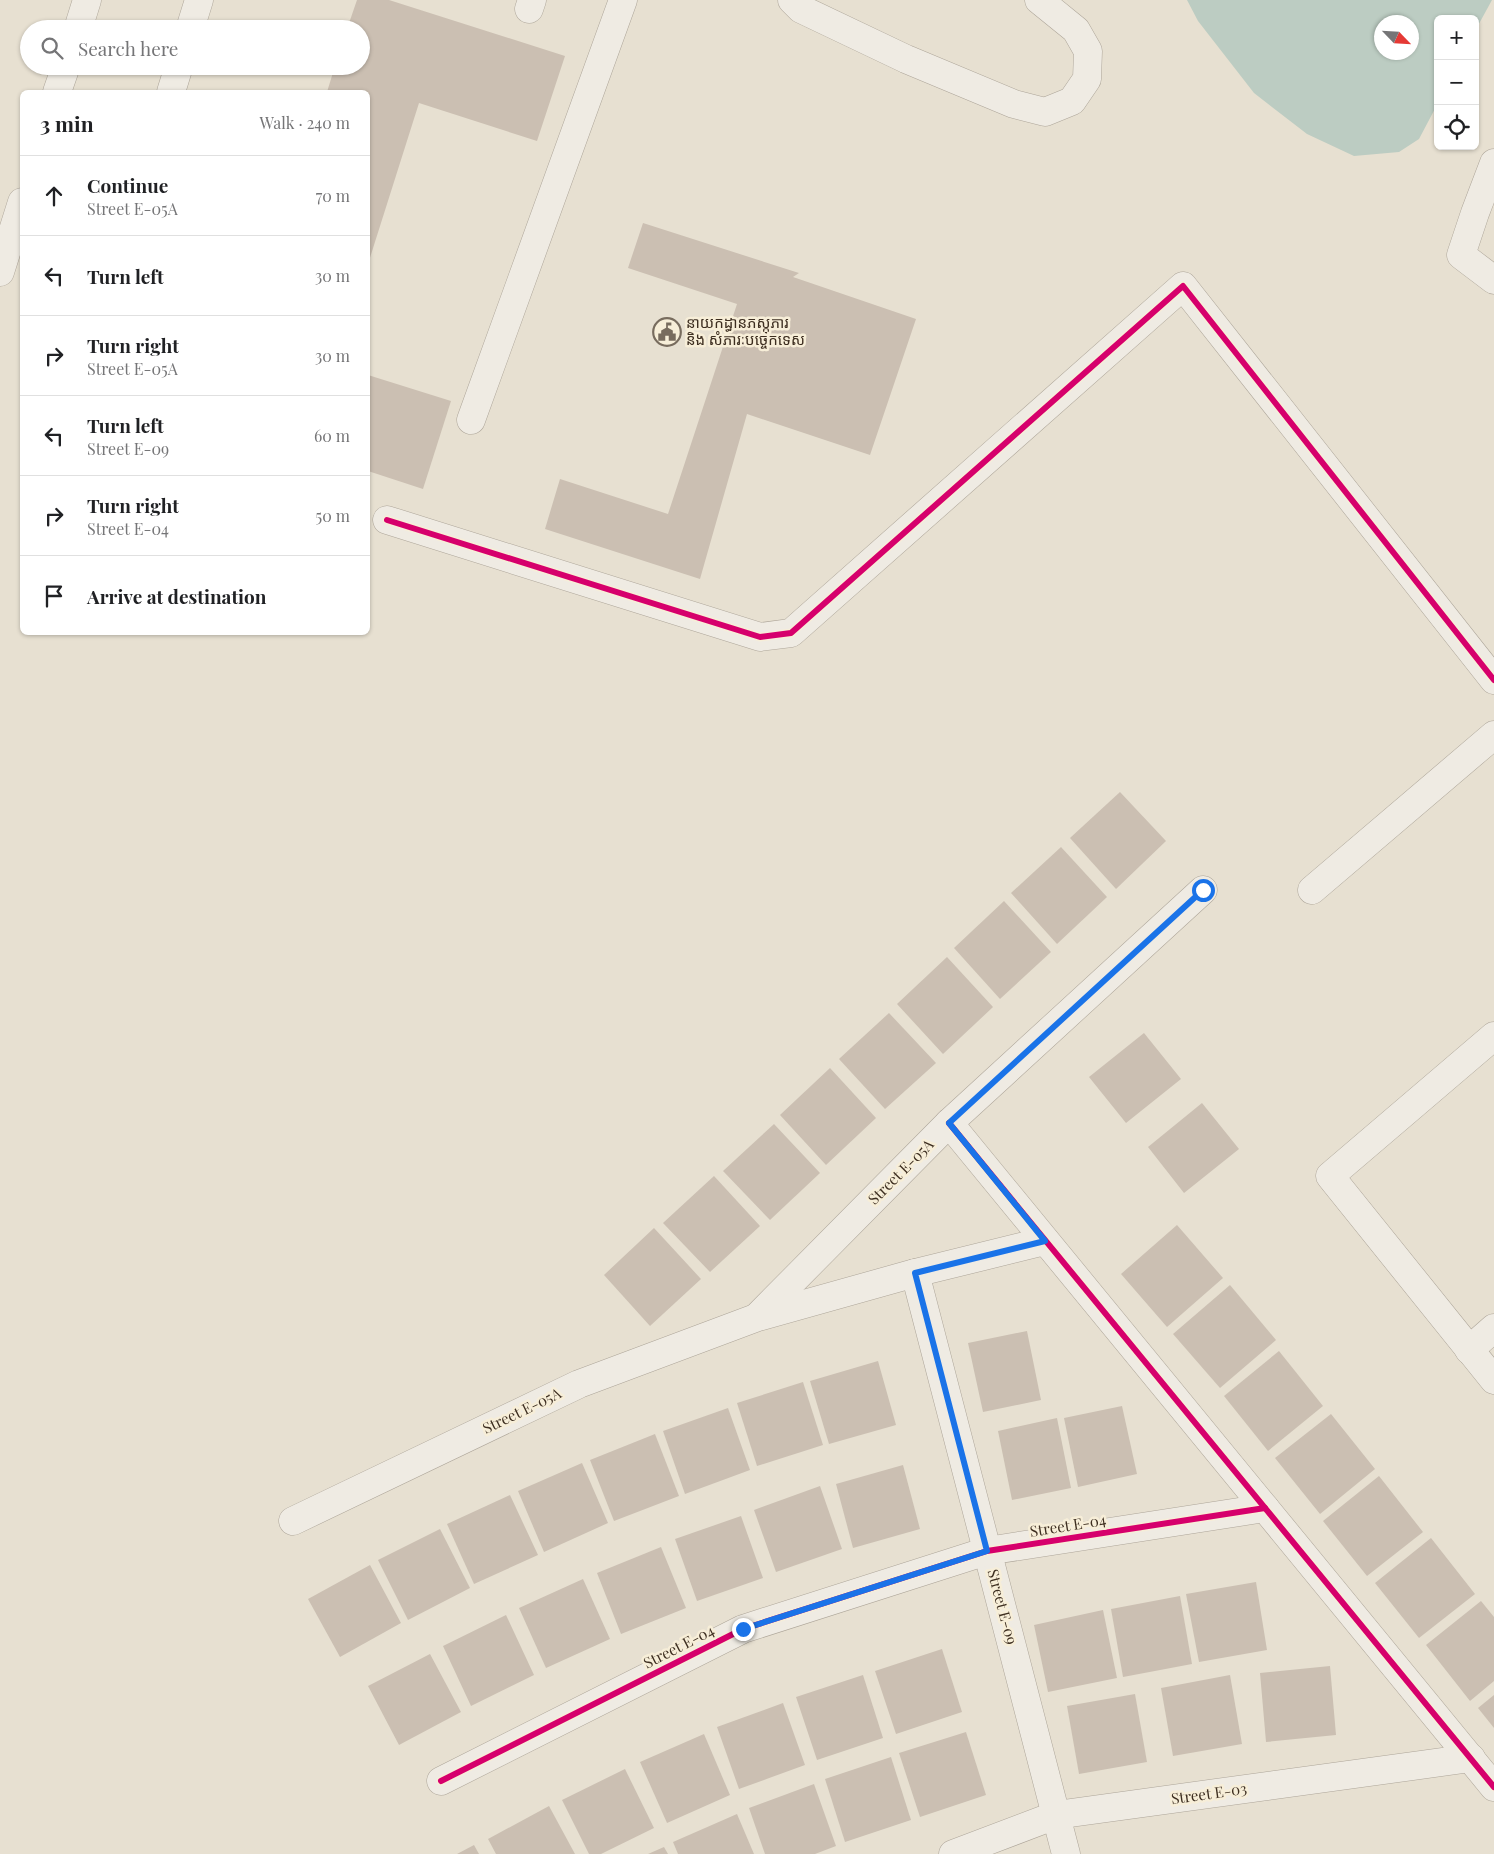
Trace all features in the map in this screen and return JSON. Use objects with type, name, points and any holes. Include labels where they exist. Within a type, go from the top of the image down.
[{"type":"street","points":[[81,20],[87,0]]},
{"type":"street","points":[[193,20],[199,0]]},
{"type":"street","points":[[471,420],[623,0]]},
{"type":"street","points":[[792,0],[801,9],[906,59],[1014,104],[1045,112],[1072,101],[1082,87],[1087,79],[1088,51],[1076,30],[1039,0]]},
{"type":"street","points":[[59,90],[63,75]]},
{"type":"street","points":[[172,90],[176,75]]},
{"type":"street","points":[[1494,164],[1461,256],[1494,280]]},
{"type":"street","points":[[0,272],[20,208]]},
{"type":"street","points":[[387,520],[760,637],[792,633],[1182,286],[1494,680]]},
{"type":"street","points":[[1312,890],[1494,736]]},
{"type":"street","name":"Street E-05A","points":[[758,1316],[949,1123],[1203,890]]},
{"type":"street","points":[[1494,1036],[1330,1176],[1494,1380]]},
{"type":"street","points":[[949,1123],[1494,1787]]},
{"type":"street","name":"Street E-05A","points":[[293,1521],[579,1384],[758,1316],[915,1273],[1045,1241]]},
{"type":"street","name":"Street E-09","points":[[915,1273],[1066,1854]]},
{"type":"street","points":[[1469,1350],[1494,1328]]},
{"type":"street","name":"Street E-04","points":[[441,1781],[743,1629],[987,1551],[1265,1508]]},
{"type":"street","name":"Street E-03","points":[[953,1854],[1056,1815],[1471,1758]]},
{"type":"shaded area","points":[[1187,0],[1492,0],[1479,24],[1479,15],[1434,15],[1434,111],[1419,139],[1399,152],[1354,156],[1307,134],[1254,93],[1198,21]]},
{"type":"building","points":[[357,0],[389,0],[565,56],[537,141],[419,103],[370,258],[370,90],[328,90],[332,75],[370,75],[370,20],[350,20]]},
{"type":"building","points":[[643,223],[799,273],[793,277],[916,319],[870,455],[747,414],[700,579],[545,529],[560,479],[668,514],[737,304],[628,268]]},
{"type":"building","points":[[370,376],[451,401],[423,489],[370,472]]},
{"type":"building","points":[[1120,792],[1166,841],[1116,889],[1070,838]]},
{"type":"building","points":[[1061,847],[1107,897],[1057,944],[1011,893]]},
{"type":"building","points":[[1004,901],[1051,952],[1000,999],[954,948]]},
{"type":"building","points":[[947,957],[993,1007],[943,1054],[897,1004]]},
{"type":"building","points":[[889,1013],[936,1063],[885,1109],[839,1059]]},
{"type":"building","points":[[1144,1033],[1181,1079],[1126,1123],[1089,1077]]},
{"type":"building","points":[[830,1068],[876,1118],[826,1165],[780,1115]]},
{"type":"building","points":[[1202,1103],[1239,1149],[1184,1193],[1148,1147]]},
{"type":"building","points":[[774,1124],[820,1173],[770,1220],[723,1171]]},
{"type":"building","points":[[714,1176],[760,1226],[710,1272],[663,1223]]},
{"type":"building","points":[[1177,1225],[1223,1278],[1167,1327],[1121,1274]]},
{"type":"building","points":[[654,1228],[701,1279],[650,1326],[604,1275]]},
{"type":"building","points":[[1230,1285],[1276,1340],[1220,1388],[1173,1334]]},
{"type":"building","points":[[1027,1331],[1041,1400],[983,1412],[968,1343]]},
{"type":"building","points":[[1279,1351],[1323,1406],[1268,1451],[1224,1396]]},
{"type":"building","points":[[878,1361],[896,1425],[829,1444],[810,1381]]},
{"type":"building","points":[[803,1382],[823,1445],[757,1466],[737,1403]]},
{"type":"building","points":[[1122,1406],[1137,1474],[1078,1487],[1064,1418]]},
{"type":"building","points":[[728,1408],[750,1470],[685,1494],[663,1431]]},
{"type":"building","points":[[1331,1414],[1375,1469],[1320,1514],[1275,1458]]},
{"type":"building","points":[[1057,1418],[1071,1488],[1012,1500],[998,1431]]},
{"type":"building","points":[[655,1434],[679,1496],[614,1521],[590,1460]]},
{"type":"building","points":[[582,1463],[608,1523],[544,1552],[518,1491]]},
{"type":"building","points":[[903,1465],[920,1529],[853,1548],[836,1484]]},
{"type":"building","points":[[1379,1476],[1423,1532],[1367,1576],[1323,1521]]},
{"type":"building","points":[[820,1486],[842,1549],[776,1572],[754,1510]]},
{"type":"building","points":[[510,1495],[538,1555],[474,1584],[447,1524]]},
{"type":"building","points":[[741,1516],[763,1578],[697,1601],[675,1539]]},
{"type":"building","points":[[440,1529],[470,1588],[408,1620],[378,1560]]},
{"type":"building","points":[[1431,1538],[1475,1594],[1419,1638],[1375,1583]]},
{"type":"building","points":[[661,1547],[686,1608],[621,1634],[597,1573]]},
{"type":"building","points":[[370,1565],[401,1623],[340,1657],[308,1599]]},
{"type":"building","points":[[583,1579],[610,1639],[546,1668],[519,1608]]},
{"type":"building","points":[[1256,1582],[1267,1650],[1199,1662],[1186,1594]]},
{"type":"building","points":[[1180,1596],[1192,1664],[1123,1677],[1111,1609]]},
{"type":"building","points":[[1481,1601],[1494,1617],[1494,1681],[1470,1701],[1426,1645]]},
{"type":"building","points":[[1103,1610],[1117,1678],[1048,1692],[1034,1625]]},
{"type":"building","points":[[506,1615],[534,1675],[471,1706],[443,1646]]},
{"type":"building","points":[[942,1649],[962,1712],[896,1734],[875,1671]]},
{"type":"building","points":[[430,1654],[461,1712],[399,1745],[368,1686]]},
{"type":"building","points":[[1330,1666],[1336,1735],[1266,1742],[1260,1673]]},
{"type":"building","points":[[863,1675],[883,1738],[817,1760],[796,1697]]},
{"type":"building","points":[[1230,1675],[1242,1744],[1173,1756],[1161,1688]]},
{"type":"building","points":[[1135,1694],[1147,1762],[1079,1774],[1067,1706]]},
{"type":"building","points":[[1494,1695],[1494,1728],[1478,1708]]},
{"type":"building","points":[[783,1703],[805,1765],[739,1789],[717,1727]]},
{"type":"building","points":[[966,1732],[986,1795],[920,1817],[899,1753]]},
{"type":"building","points":[[704,1734],[730,1795],[667,1823],[640,1762]]},
{"type":"building","points":[[891,1757],[911,1820],[845,1842],[825,1779]]},
{"type":"building","points":[[625,1769],[654,1828],[601,1854],[589,1854],[562,1800]]},
{"type":"building","points":[[814,1784],[836,1846],[815,1854],[765,1854],[749,1808]]},
{"type":"building","points":[[549,1806],[575,1854],[496,1854],[488,1839]]},
{"type":"building","points":[[737,1814],[754,1854],[678,1854],[673,1842]]},
{"type":"building","points":[[474,1845],[479,1854],[457,1854]]},
{"type":"building","points":[[664,1847],[668,1854],[648,1854]]},
{"type":"cycle path","points":[[387,520],[760,637],[791,633],[1183,286],[1494,680]]},
{"type":"cycle path","points":[[949,1123],[1494,1787]]},
{"type":"cycle path","points":[[441,1781],[743,1629],[987,1551],[1265,1508]]},
{"type":"place","name":"នាយកដ្ធានភស្កុភារ និង សំភារៈបច្ចេកទេស","points":[[667,332]]},
{"type":"route","points":[[743,1629],[987,1551],[915,1273],[1045,1241],[949,1123],[1203,890]]}]
